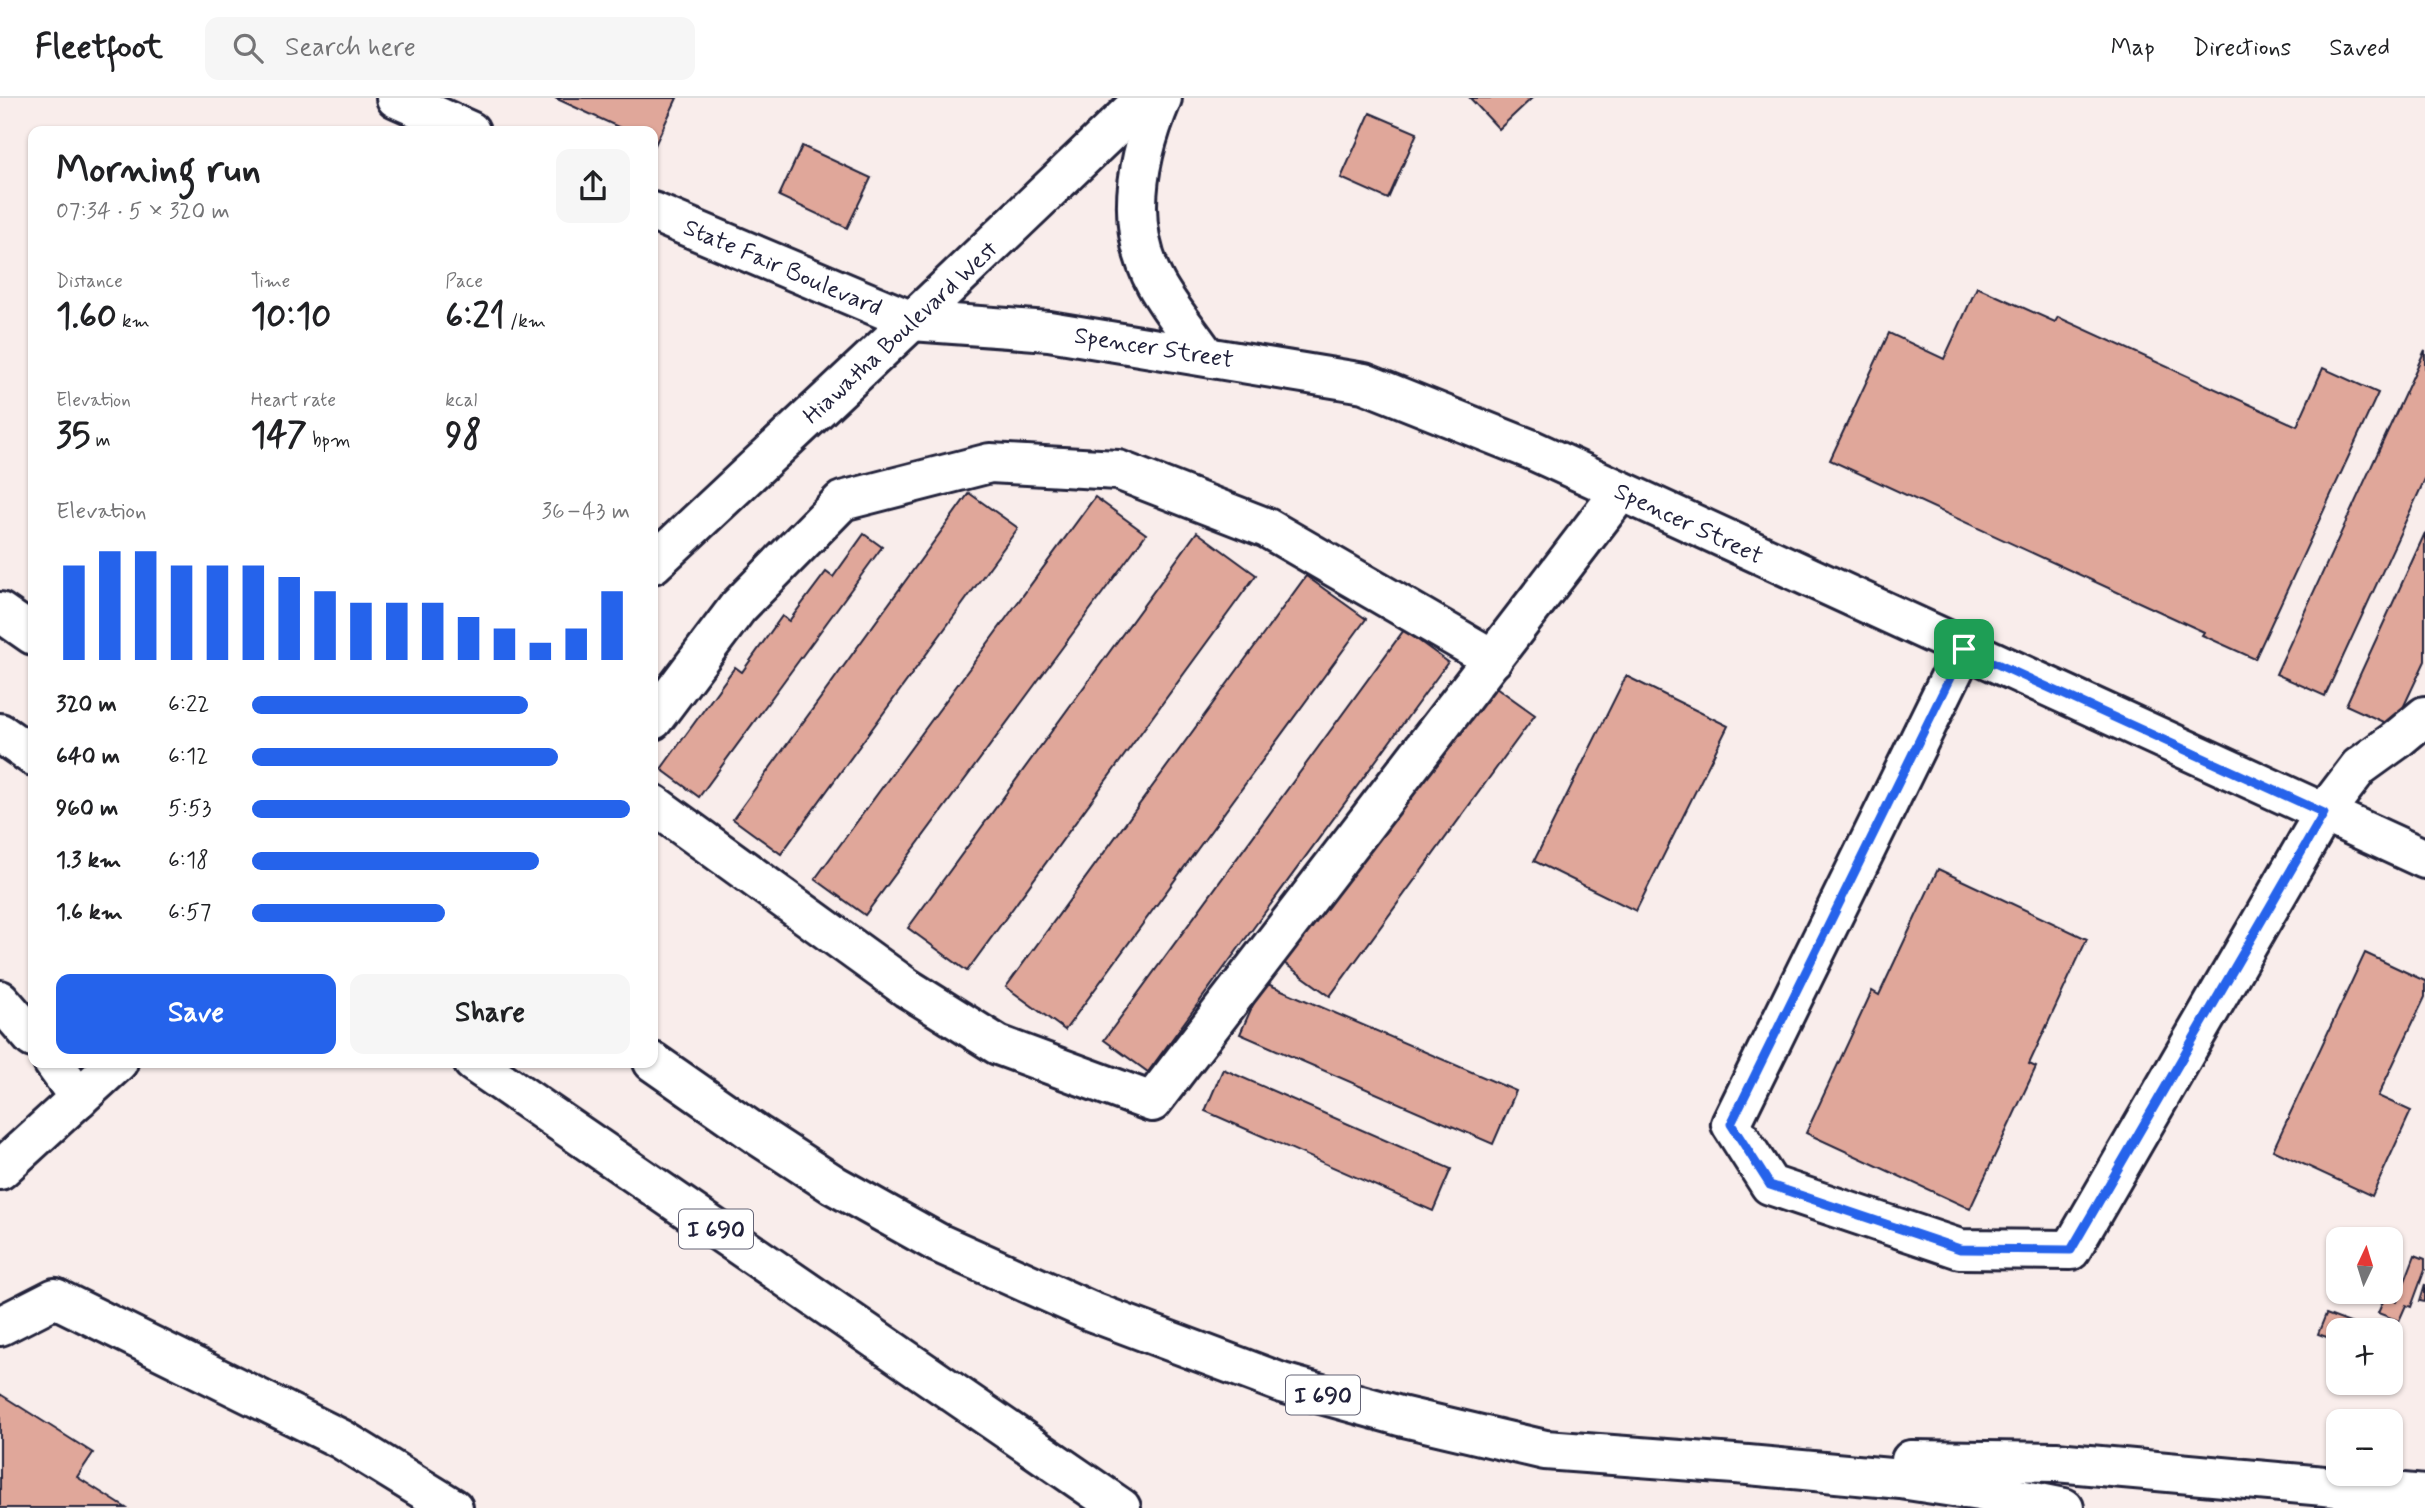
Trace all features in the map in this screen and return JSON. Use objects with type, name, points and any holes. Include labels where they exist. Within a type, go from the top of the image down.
[{"type":"main road","points":[[396,98],[459,126]]},
{"type":"main road","name":"Hiawatha Boulevard West","points":[[658,559],[1145,98]]},
{"type":"main road","points":[[1162,98],[1149,128],[1137,179],[1137,223],[1142,253],[1157,285],[1205,355]]},
{"type":"main road","name":"State Fair Boulevard","points":[[658,214],[912,321]]},
{"type":"main road","name":"Spencer Street","points":[[912,321],[1049,331],[1364,383],[1530,449],[2425,859]]},
{"type":"main road","points":[[658,713],[738,607],[842,501],[990,463],[1118,470],[1267,528],[1493,659]]},
{"type":"main road","points":[[658,808],[907,988],[998,1045],[1152,1102],[1621,491]]},
{"type":"main road","points":[[0,612],[28,632]]},
{"type":"main road","points":[[1964,649],[1731,1124],[1770,1185],[1960,1249],[2071,1250],[2324,813],[2359,767],[2422,722]]},
{"type":"main road","points":[[0,733],[28,753]]},
{"type":"main road","points":[[0,1000],[28,1032]]},
{"type":"main road","name":"I 690","points":[[658,1065],[834,1185],[938,1243],[1090,1311],[1282,1383],[1400,1416],[1545,1450],[1900,1479],[2064,1508]]},
{"type":"main road","points":[[57,1068],[79,1098]]},
{"type":"main road","points":[[0,1170],[112,1068]]},
{"type":"main road","name":"I 690","points":[[482,1068],[1121,1508]]},
{"type":"main road","points":[[0,1326],[55,1298],[341,1438],[453,1508]]},
{"type":"main road","points":[[959,1398],[1077,1508]]},
{"type":"main road","points":[[1748,1465],[1854,1460],[2056,1462],[2425,1494]]},
{"type":"building","points":[[555,98],[677,98],[658,139],[658,126],[616,126]]},
{"type":"building","points":[[1470,98],[1532,98],[1499,129]]},
{"type":"building","points":[[1370,113],[1417,133],[1388,199],[1341,178]]},
{"type":"building","points":[[802,146],[871,178],[847,228],[779,196]]},
{"type":"building","points":[[1977,287],[2055,322],[2058,317],[2297,426],[2323,368],[2378,393],[2255,659],[2202,635],[2204,632],[1830,460],[1889,333],[1944,359]]},
{"type":"building","points":[[2425,350],[2425,479],[2325,696],[2276,674]]},
{"type":"building","points":[[969,493],[1018,528],[781,854],[733,819]]},
{"type":"building","points":[[1095,497],[1146,534],[865,915],[815,879]]},
{"type":"building","points":[[1197,532],[1256,575],[967,971],[908,928]]},
{"type":"building","points":[[2425,533],[2425,661],[2394,727],[2346,705]]},
{"type":"building","points":[[864,534],[882,547],[699,797],[661,769],[735,667],[742,672],[782,616],[789,621],[826,572],[833,577]]},
{"type":"building","points":[[1306,576],[1366,619],[1065,1030],[1006,987]]},
{"type":"building","points":[[1404,630],[1448,662],[1148,1072],[1104,1040]]},
{"type":"building","points":[[1626,676],[1728,726],[1636,911],[1534,861]]},
{"type":"building","points":[[1489,682],[1535,715],[1330,996],[1284,963]]},
{"type":"building","points":[[1938,869],[2087,939],[2029,1064],[2036,1067],[1970,1209],[1806,1133],[1872,991],[1879,995]]},
{"type":"building","points":[[2365,953],[2425,981],[2425,997],[2378,1096],[2411,1111],[2372,1196],[2273,1150]]},
{"type":"building","points":[[1263,982],[1516,1091],[1493,1144],[1240,1034]]},
{"type":"building","points":[[1223,1069],[1451,1169],[1433,1211],[1205,1111]]},
{"type":"building","points":[[2415,1255],[2425,1259],[2425,1269],[2411,1307],[2406,1305],[2400,1318],[2378,1313],[2382,1304],[2403,1304],[2403,1286]]},
{"type":"building","points":[[2425,1284],[2425,1302],[2420,1301]]},
{"type":"building","points":[[2326,1314],[2337,1318],[2326,1318],[2326,1337],[2318,1334]]},
{"type":"building","points":[[0,1394],[93,1453],[77,1477],[126,1508],[0,1508]]},
{"type":"route","points":[[1964,649],[2324,813],[2071,1250],[1960,1249],[1770,1185],[1731,1124],[1964,649]]}]
